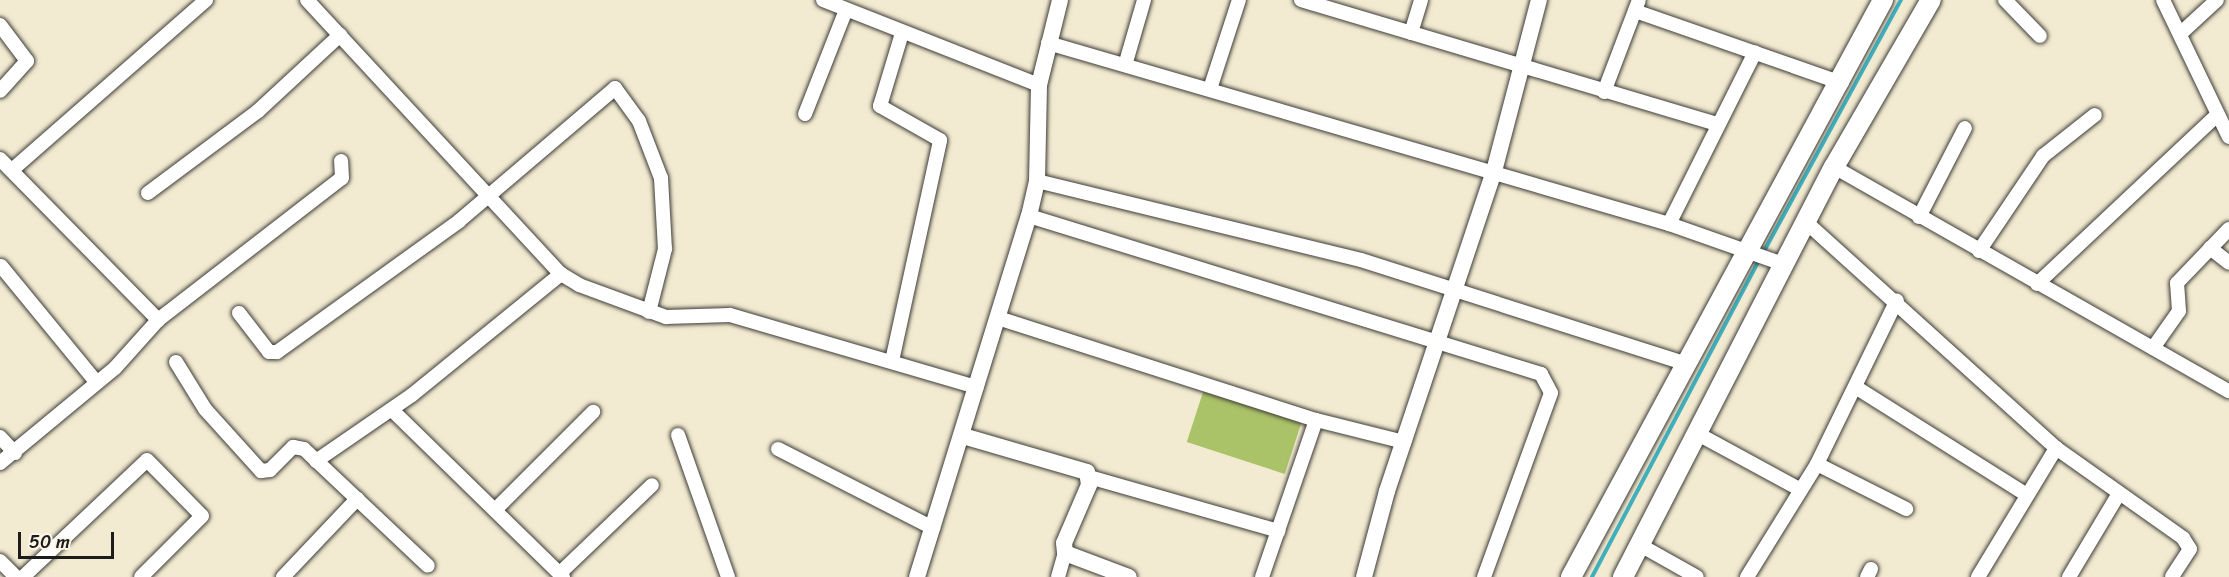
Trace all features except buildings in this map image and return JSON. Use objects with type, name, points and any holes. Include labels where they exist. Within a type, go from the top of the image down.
[{"type":"main road","points":[[1571,577],[1683,363],[1749,251],[1842,82],[1883,0]]},
{"type":"main road","points":[[1623,577],[1698,434],[1777,262],[1807,223],[1834,168],[1931,0]]},
{"type":"street","points":[[12,170],[206,0]]},
{"type":"street","points":[[307,0],[492,194],[561,274],[649,312],[666,317],[730,315],[977,387]]},
{"type":"street","points":[[824,0],[902,33],[1039,85]]},
{"type":"street","points":[[917,577],[963,436],[1029,216],[1037,181],[1039,85],[1060,0]]},
{"type":"street","points":[[1126,62],[1144,0]]},
{"type":"street","points":[[1210,89],[1239,0]]},
{"type":"street","points":[[1301,0],[1324,3],[1521,69],[1717,124]]},
{"type":"street","points":[[1411,33],[1421,0]]},
{"type":"street","points":[[1364,577],[1404,442],[1493,176],[1539,0]]},
{"type":"street","points":[[2005,0],[2040,36]]},
{"type":"street","points":[[2163,0],[2216,116],[2229,137]]},
{"type":"street","points":[[2180,34],[2217,0]]},
{"type":"street","points":[[1605,92],[1637,5],[1755,52],[1842,82]]},
{"type":"street","points":[[805,114],[846,10]]},
{"type":"street","points":[[0,25],[27,61],[0,91]]},
{"type":"street","points":[[892,361],[939,146],[935,134],[880,106],[902,33]]},
{"type":"street","points":[[148,193],[258,111],[340,35]]},
{"type":"street","points":[[1048,43],[1126,62],[1493,176],[1669,224],[1777,262]]},
{"type":"street","points":[[1669,224],[1755,52]]},
{"type":"street","points":[[239,314],[269,352],[277,352],[492,194],[609,89],[621,92],[655,154],[664,206],[665,249],[649,312]]},
{"type":"street","points":[[1979,251],[2043,156],[2095,115]]},
{"type":"street","points":[[2037,284],[2216,116]]},
{"type":"street","points":[[1919,217],[1965,128]]},
{"type":"street","points":[[0,159],[158,320]]},
{"type":"street","points":[[0,463],[15,453],[97,383],[158,320],[342,178],[341,161]]},
{"type":"street","points":[[1834,168],[2229,391]]},
{"type":"street","points":[[1037,181],[1350,257],[1683,363]]},
{"type":"street","points":[[1029,216],[1541,374],[1550,385],[1484,577]]},
{"type":"street","points":[[1807,223],[1897,300],[2056,448],[2188,544],[2172,577]]},
{"type":"street","points":[[2153,348],[2179,311],[2177,284],[2229,229]]},
{"type":"street","points":[[2210,248],[2229,263]]},
{"type":"street","points":[[1,266],[97,383]]},
{"type":"street","points":[[316,461],[392,410],[561,274]]},
{"type":"street","points":[[1747,577],[1817,464],[1857,388],[1897,300]]},
{"type":"street","points":[[998,318],[1316,420],[1404,442]]},
{"type":"street","points":[[176,362],[205,409],[261,471],[270,471],[293,447],[316,461],[428,566]]},
{"type":"street","points":[[1857,388],[2027,495]]},
{"type":"street","points":[[392,410],[561,575],[652,485]]},
{"type":"street","points":[[495,510],[593,412]]},
{"type":"street","points":[[1262,577],[1316,420]]},
{"type":"street","points":[[1698,434],[1801,490]]},
{"type":"street","points":[[678,435],[728,577]]},
{"type":"street","points":[[963,436],[1084,470],[1089,477],[1278,531]]},
{"type":"street","points":[[0,437],[15,453]]},
{"type":"street","points":[[1978,577],[2056,448]]},
{"type":"street","points":[[777,449],[933,528]]},
{"type":"street","points":[[23,577],[147,460],[202,516],[141,577]]},
{"type":"street","points":[[1817,464],[1906,509]]},
{"type":"street","points":[[1058,577],[1089,477]]},
{"type":"street","points":[[2069,577],[2118,495]]},
{"type":"street","points":[[283,577],[357,499]]},
{"type":"street","points":[[1640,545],[1697,577]]},
{"type":"street","points":[[1065,553],[1129,577]]},
{"type":"street","points":[[0,561],[16,577]]},
{"type":"green space","points":[[1205,386],[1303,418],[1285,474],[1187,442]]},
{"type":"waterway","points":[[1763,253],[1901,0]]},
{"type":"waterway","points":[[1592,577],[1760,259]]}]
